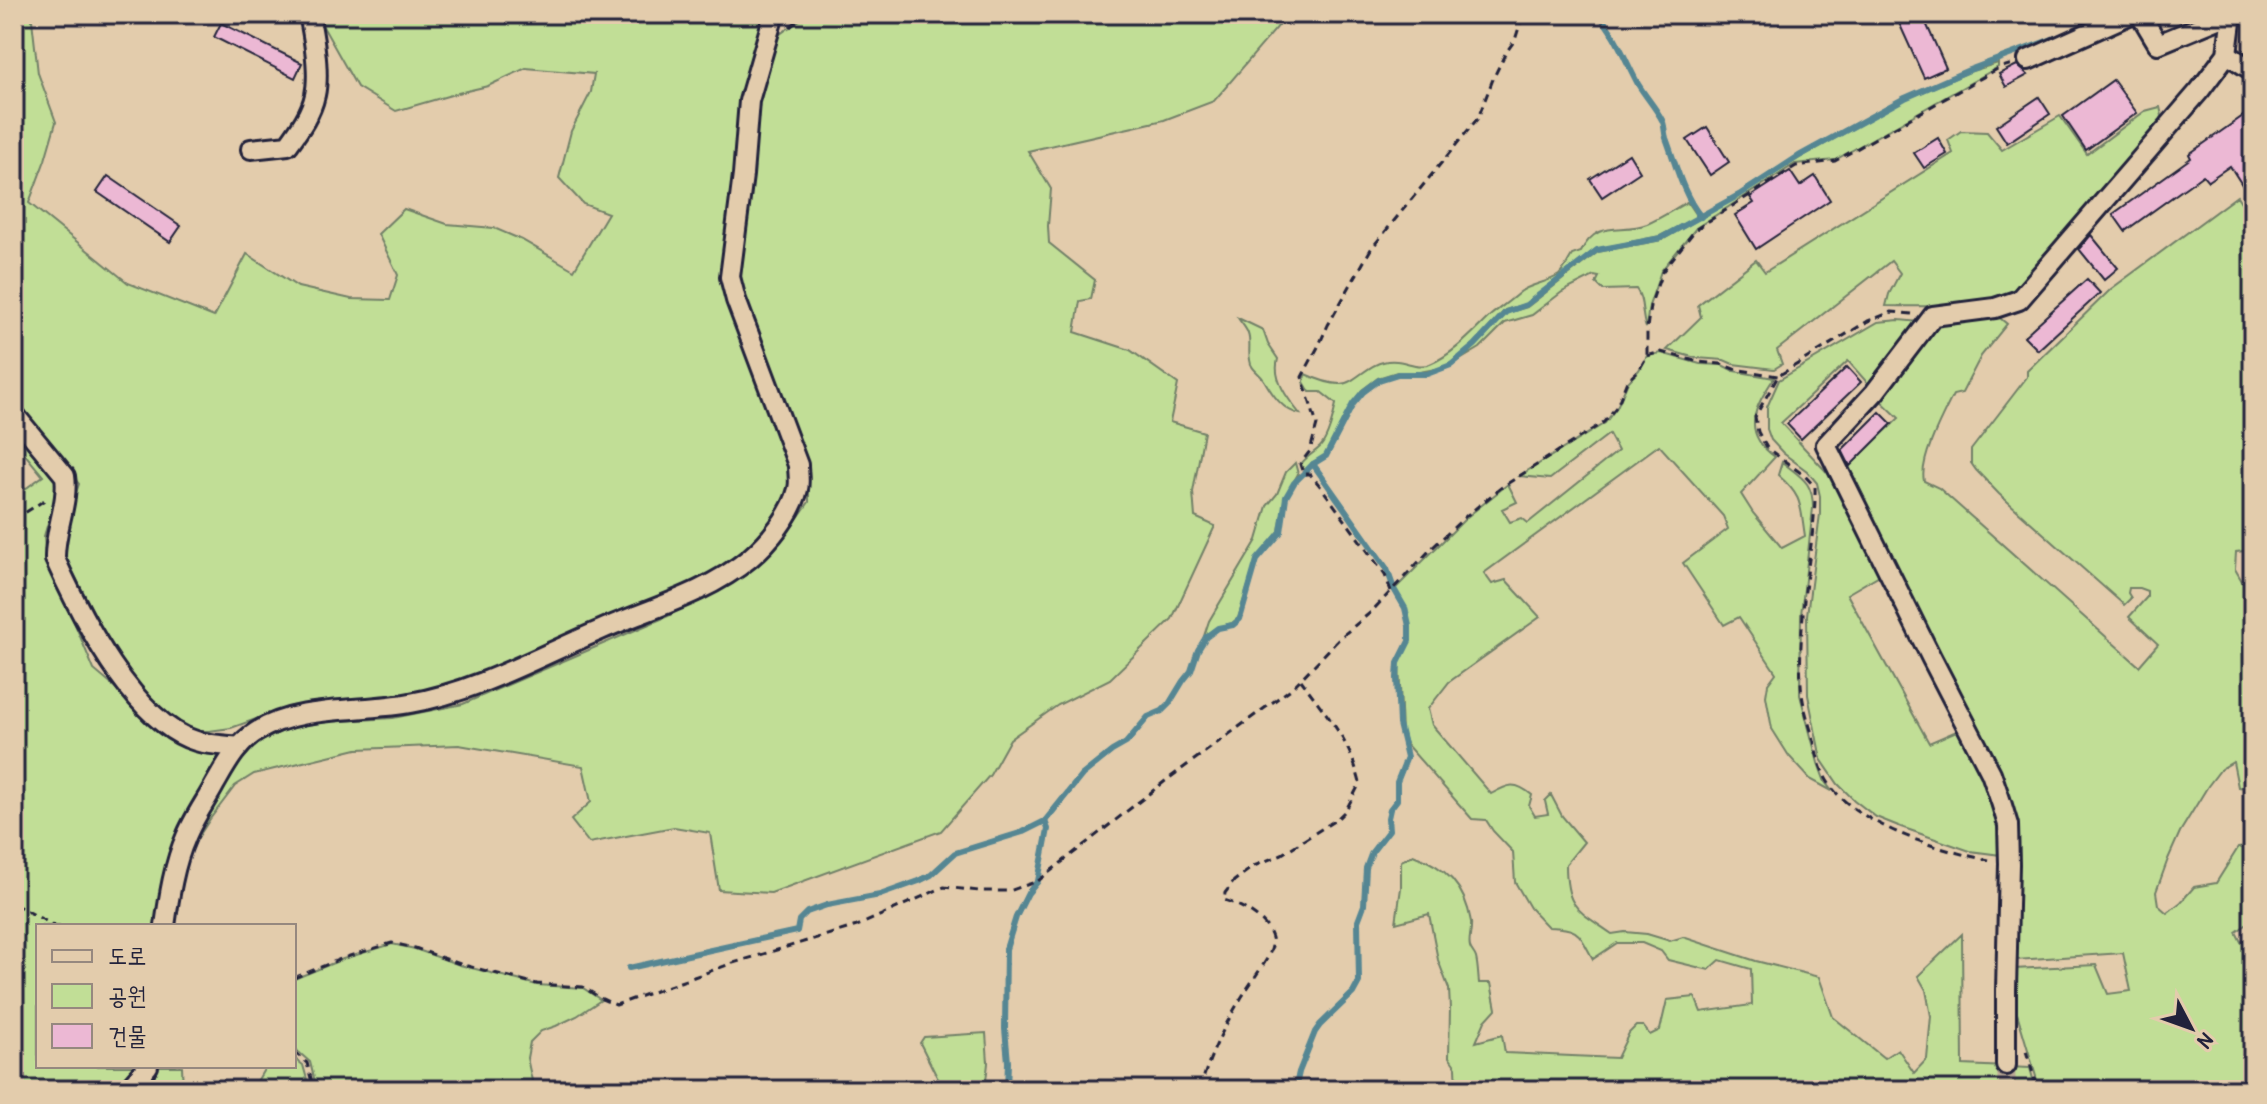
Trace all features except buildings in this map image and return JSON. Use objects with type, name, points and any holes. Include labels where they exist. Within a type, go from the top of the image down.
[{"type":"street","points":[[251,149],[288,145],[304,124],[315,95],[316,53],[309,14]]},
{"type":"street","points":[[165,924],[177,863],[186,836],[224,768],[239,747],[256,732],[302,715],[410,704],[488,681],[714,583],[751,557],[774,532],[799,486],[798,465],[730,277],[749,101],[774,14]]},
{"type":"street","points":[[2028,60],[2131,14]]},
{"type":"street","points":[[2006,1065],[2008,825],[1991,773],[1826,445],[1875,392],[1933,316],[1995,308],[2019,300],[2200,90],[2227,54],[2232,14],[2158,44],[2140,14]]},
{"type":"street","points":[[2227,54],[2253,71]]},
{"type":"street","points":[[14,414],[65,476],[66,486],[54,543],[55,559],[104,652],[134,695],[167,727],[196,741],[239,747]]},
{"type":"street","points":[[127,1090],[146,1068]]},
{"type":"path","points":[[1391,592],[1385,575],[1321,487],[1310,474],[1303,474],[1300,464],[1310,451],[1317,425],[1302,377],[1371,249],[1478,118],[1493,79],[1515,40],[1521,14]]},
{"type":"path","points":[[296,977],[392,943],[537,984],[583,987],[616,1005],[730,964],[857,926],[944,887],[1009,891],[1038,881],[1164,782],[1292,688],[1466,516],[1502,487],[1604,422],[1617,406],[1627,381],[1639,370],[1647,356],[1650,306],[1662,272],[1696,229],[1796,166],[1835,161],[1999,68],[2028,60]]},
{"type":"path","points":[[1933,316],[1892,312],[1868,321],[1778,376],[1755,417],[1758,432],[1767,448],[1815,487],[1814,531],[1803,614],[1802,694],[1819,762],[1828,783],[1868,818],[1894,831],[1972,857],[2009,864]]},
{"type":"path","points":[[1647,356],[1661,352],[1778,376]]},
{"type":"path","points":[[14,520],[66,486]]},
{"type":"path","points":[[1200,1090],[1239,999],[1270,954],[1273,940],[1268,928],[1258,918],[1238,904],[1224,900],[1225,893],[1234,881],[1254,866],[1282,854],[1337,819],[1346,810],[1360,783],[1346,742],[1301,679]]},
{"type":"path","points":[[14,904],[51,924]]},
{"type":"path","points":[[296,1054],[307,1063],[314,1090]]},
{"type":"green space","points":[[14,14],[34,14],[32,20],[38,73],[56,122],[29,203],[128,283],[214,317],[247,254],[298,287],[351,299],[390,300],[398,275],[378,234],[404,209],[447,224],[494,228],[574,270],[608,213],[583,204],[559,178],[571,131],[591,92],[594,74],[526,68],[488,86],[396,111],[357,87],[319,14],[767,14],[726,253],[726,299],[770,413],[791,478],[788,500],[765,534],[733,562],[681,591],[455,685],[391,697],[292,706],[231,728],[189,731],[149,703],[117,659],[64,554],[64,528],[79,484],[14,403]]},
{"type":"green space","points":[[808,14],[1286,14],[1214,101],[1164,120],[1028,151],[1051,189],[1049,243],[1095,280],[1091,299],[1080,301],[1075,332],[1130,350],[1178,384],[1170,422],[1204,432],[1193,492],[1195,517],[1215,526],[1172,619],[1110,679],[1058,705],[1010,739],[990,775],[941,831],[771,893],[719,890],[710,833],[674,827],[589,843],[571,820],[591,802],[583,766],[459,745],[357,749],[254,774],[235,786],[179,867],[190,838],[239,759],[251,746],[310,723],[393,718],[463,704],[668,616],[728,584],[783,539],[809,502],[809,475],[746,311],[738,278],[757,104],[776,37]]},
{"type":"green space","points":[[1998,63],[1998,67],[1835,160],[1795,164],[1696,228],[1661,271],[1649,306],[1646,328],[1636,289],[1603,290],[1596,283],[1599,277],[1594,276],[1562,292],[1532,315],[1505,323],[1480,348],[1460,360],[1507,313],[1527,307],[1598,252],[1662,240],[1906,99]]},
{"type":"green space","points":[[2160,107],[2162,116],[2158,127],[2014,296],[1967,304],[1886,306],[1900,273],[1891,261],[1777,350],[1782,364],[1774,369],[1696,358],[1667,350],[1701,317],[1698,305],[1756,260],[1765,272],[1953,153],[1948,140],[1961,131],[1987,132],[2002,150],[2060,116],[2087,154],[2145,111]]},
{"type":"green space","points":[[2237,196],[2253,221],[2253,550],[2236,552],[2235,569],[2253,600],[2253,784],[2249,788],[2238,787],[2233,762],[2221,769],[2180,832],[2156,892],[2158,905],[2167,913],[2194,887],[2216,883],[2238,848],[2249,847],[2253,843],[2253,883],[2248,889],[2253,897],[2253,920],[2236,932],[2241,942],[2253,936],[2253,955],[2245,959],[2253,971],[2253,1090],[2040,1090],[2014,1003],[2014,969],[2096,965],[2108,994],[2131,991],[2123,953],[2015,960],[2017,850],[1843,472],[1899,418],[1877,397],[1937,319],[1995,314],[2007,324],[1981,356],[1962,393],[1953,395],[1928,450],[1924,481],[1939,488],[2139,666],[2158,644],[2129,617],[2147,597],[2147,591],[2129,588],[2131,598],[2124,605],[1999,494],[1971,463],[1971,450],[2027,377],[2027,371],[2111,289]]},
{"type":"green space","points":[[1687,202],[1697,217],[1660,236],[1596,249],[1525,304],[1505,310],[1474,344],[1451,363],[1441,368],[1414,373],[1397,372],[1378,378],[1362,390],[1352,403],[1325,455],[1304,470],[1301,464],[1326,438],[1336,404],[1321,392],[1310,392],[1304,382],[1305,374],[1340,384],[1383,362],[1396,361],[1419,366],[1439,360],[1520,292],[1559,275],[1572,255],[1581,252],[1595,235],[1611,229],[1647,224]]},
{"type":"green space","points":[[1238,318],[1263,330],[1278,359],[1277,374],[1282,388],[1300,414],[1279,401],[1252,366],[1249,337]]},
{"type":"green space","points":[[1878,322],[1921,322],[1871,387],[1848,361],[1781,423],[1836,482],[1881,574],[1847,594],[1929,743],[1961,729],[1988,782],[1995,806],[2001,855],[1970,851],[1901,827],[1876,817],[1854,800],[1838,784],[1821,759],[1808,695],[1807,615],[1820,496],[1817,483],[1807,471],[1771,440],[1767,429],[1767,407],[1779,380]]},
{"type":"green space","points":[[1661,353],[1774,378],[1757,409],[1754,429],[1764,448],[1775,457],[1741,494],[1782,548],[1805,536],[1799,502],[1792,489],[1778,475],[1782,462],[1805,481],[1811,492],[1813,508],[1801,615],[1800,695],[1818,763],[1832,791],[1810,779],[1789,756],[1772,729],[1766,696],[1768,684],[1776,673],[1739,617],[1724,625],[1683,563],[1728,529],[1723,516],[1659,445],[1484,573],[1492,584],[1506,580],[1540,617],[1449,682],[1428,709],[1432,725],[1491,794],[1507,786],[1521,788],[1532,795],[1529,806],[1535,816],[1548,814],[1545,801],[1551,795],[1562,816],[1584,842],[1566,864],[1567,879],[1568,891],[1576,907],[1590,919],[1612,934],[1647,934],[1670,941],[1683,937],[1756,961],[1819,977],[1833,1017],[1884,1058],[1898,1049],[1914,1073],[1927,1059],[1931,1016],[1926,990],[1918,976],[1962,934],[1963,1065],[2030,1068],[2036,1090],[1457,1090],[1456,1067],[1449,1057],[1449,989],[1438,960],[1429,914],[1396,923],[1401,861],[1413,855],[1444,872],[1459,888],[1468,909],[1470,944],[1476,958],[1479,983],[1491,983],[1496,1009],[1485,1021],[1476,1042],[1502,1035],[1505,1053],[1617,1058],[1629,1033],[1636,1026],[1643,1026],[1650,1035],[1660,1030],[1667,1000],[1695,997],[1701,1012],[1752,1005],[1751,969],[1720,960],[1709,970],[1668,960],[1661,951],[1642,943],[1617,943],[1593,959],[1577,933],[1548,927],[1530,908],[1515,882],[1513,852],[1486,820],[1472,819],[1406,744],[1402,732],[1399,663],[1410,641],[1410,626],[1406,608],[1395,589],[1467,517],[1508,484],[1517,502],[1502,509],[1510,522],[1522,518],[1528,523],[1618,451],[1609,434],[1550,479],[1519,476],[1605,423],[1647,356]]},
{"type":"green space","points":[[14,424],[56,473],[56,496],[44,536],[46,563],[94,670],[126,697],[226,753],[203,786],[181,834],[159,924],[36,924],[36,1068],[142,1068],[122,1090],[14,1090],[14,497],[43,476],[14,441]]},
{"type":"green space","points":[[1295,463],[1298,474],[1285,496],[1279,531],[1256,560],[1238,618],[1204,636],[1209,621],[1257,540],[1267,506],[1277,494],[1286,472]]},
{"type":"green space","points":[[392,944],[537,985],[583,988],[601,1000],[577,1016],[541,1031],[530,1042],[527,1058],[534,1090],[317,1090],[310,1062],[296,1050],[296,978]]},
{"type":"green space","points":[[986,1033],[988,1063],[985,1090],[934,1090],[938,1087],[938,1079],[920,1043],[924,1037]]},
{"type":"green space","points":[[296,1060],[303,1065],[310,1090],[252,1090],[265,1068],[296,1068]]},
{"type":"green space","points":[[155,1068],[182,1068],[183,1090],[136,1090]]},
{"type":"waterway","points":[[1598,14],[1662,120],[1680,179],[1701,217]]},
{"type":"waterway","points":[[629,968],[797,931],[799,920],[807,912],[880,895],[919,881],[931,875],[955,853],[1023,832],[1045,821],[1082,775],[1126,743],[1148,717],[1169,704],[1191,671],[1206,637],[1240,619],[1257,560],[1281,532],[1286,497],[1294,483],[1326,456],[1353,404],[1363,392],[1379,380],[1398,374],[1427,374],[1451,365],[1506,312],[1526,305],[1597,250],[1661,238],[1739,195],[1799,156],[1905,98],[2055,38]]},
{"type":"waterway","points":[[1295,1090],[1315,1032],[1353,993],[1359,982],[1358,921],[1364,905],[1366,868],[1372,852],[1389,830],[1390,809],[1397,800],[1397,782],[1407,757],[1399,724],[1397,678],[1398,663],[1409,641],[1405,608],[1387,569],[1313,464]]},
{"type":"waterway","points":[[1007,1090],[1006,949],[1016,917],[1038,881],[1048,829],[1045,821]]},
{"type":"tunnel","points":[[2006,1065],[2007,1090]]}]
